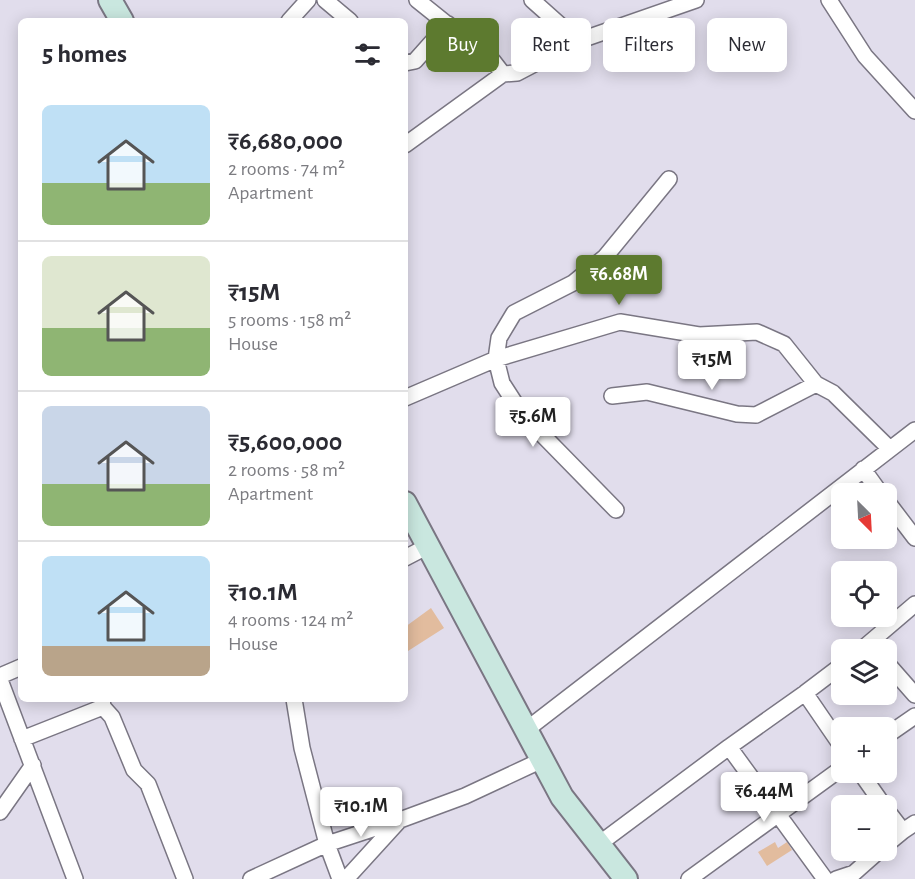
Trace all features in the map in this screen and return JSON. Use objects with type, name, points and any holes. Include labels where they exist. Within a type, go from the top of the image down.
[{"type":"street","points":[[110,0],[120,18]]},
{"type":"street","points":[[292,18],[308,0]]},
{"type":"street","points":[[325,0],[346,18]]},
{"type":"street","points":[[417,0],[440,18]]},
{"type":"street","points":[[532,0],[552,18]]},
{"type":"street","points":[[591,36],[696,0]]},
{"type":"street","points":[[829,0],[865,56],[915,111]]},
{"type":"street","points":[[408,62],[415,61],[426,49]]},
{"type":"street","points":[[499,70],[503,75]]},
{"type":"street","points":[[408,143],[503,75],[519,72]]},
{"type":"street","points":[[616,510],[522,414],[502,382],[496,359],[499,338],[514,313],[573,282],[605,257],[669,179]]},
{"type":"street","points":[[408,397],[496,359],[620,322],[699,335],[757,332],[784,344],[816,384],[833,393],[890,449]]},
{"type":"street","points":[[612,396],[647,392],[737,414],[756,415],[816,384]]},
{"type":"street","points":[[526,730],[915,430]]},
{"type":"street","points":[[863,470],[873,483]]},
{"type":"street","points":[[408,509],[562,797],[626,879]]},
{"type":"street","points":[[897,514],[915,538]]},
{"type":"street","points":[[408,556],[428,546]]},
{"type":"street","points":[[878,639],[915,604]]},
{"type":"street","points":[[18,669],[0,678],[75,879]]},
{"type":"street","points":[[599,844],[831,673]]},
{"type":"street","points":[[897,675],[915,695]]},
{"type":"street","points":[[805,693],[831,731]]},
{"type":"street","points":[[294,702],[302,748],[327,844],[340,879]]},
{"type":"street","points":[[22,739],[102,703],[112,717],[134,770],[148,784],[184,879]]},
{"type":"street","points":[[897,728],[915,716]]},
{"type":"street","points":[[729,747],[825,879]]},
{"type":"street","points":[[251,879],[327,844],[465,796],[542,760]]},
{"type":"street","points":[[0,812],[33,765]]},
{"type":"street","points":[[689,879],[831,776]]},
{"type":"street","points":[[897,817],[909,827],[897,836]]},
{"type":"street","points":[[346,879],[400,820]]},
{"type":"street","points":[[836,879],[860,876],[872,861]]},
{"type":"building","points":[[431,608],[444,628],[408,651],[408,625]]},
{"type":"building","points":[[775,842],[778,848],[787,842],[792,850],[767,866],[758,852]]}]
